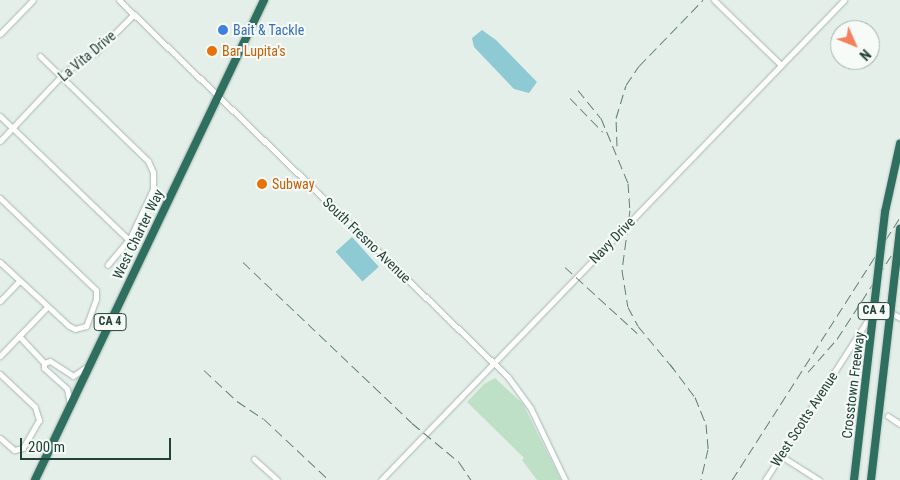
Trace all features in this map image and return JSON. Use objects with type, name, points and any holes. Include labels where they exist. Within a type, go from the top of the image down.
[{"type":"highway","name":"West Charter Way","points":[[35,480],[70,403],[264,0]]},
{"type":"highway","name":"Crosstown Freeway","points":[[854,480],[885,212],[900,144]]},
{"type":"highway","name":"Crosstown Freeway","points":[[871,480],[900,229]]},
{"type":"street","points":[[0,34],[33,0]]},
{"type":"street","name":"South Fresno Avenue","points":[[119,0],[494,363],[531,409],[565,480]]},
{"type":"street","points":[[714,0],[781,65]]},
{"type":"street","name":"Navy Drive","points":[[381,480],[844,0]]},
{"type":"street","name":"La Vita Drive","points":[[0,141],[61,76],[95,52],[134,14]]},
{"type":"street","points":[[40,56],[148,161],[154,172],[153,189],[129,240],[107,265]]},
{"type":"street","points":[[0,116],[129,240]]},
{"type":"street","points":[[0,198],[96,290],[89,322],[75,328],[47,307],[0,262]]},
{"type":"street","points":[[0,301],[20,281]]},
{"type":"street","points":[[0,356],[47,307]]},
{"type":"street","name":"West Scotts Avenue","points":[[765,480],[876,308],[883,308],[900,318]]},
{"type":"street","points":[[19,336],[44,362],[44,368],[67,389],[70,403]]},
{"type":"street","points":[[44,362],[50,361],[73,376],[88,366]]},
{"type":"street","points":[[0,374],[38,414],[39,420],[23,448],[14,450],[0,438]]},
{"type":"street","points":[[888,416],[900,424]]},
{"type":"street","points":[[781,456],[819,480]]},
{"type":"street","points":[[254,459],[277,480]]},
{"type":"green space","points":[[495,378],[523,404],[561,480],[537,480],[522,460],[524,458],[467,402],[484,384]]},
{"type":"water","points":[[482,30],[496,40],[537,82],[529,93],[514,89],[474,47],[472,38]]},
{"type":"water","points":[[352,237],[379,267],[362,281],[336,252]]},
{"type":"railway","points":[[617,146],[616,118],[626,85],[639,66],[703,0]]},
{"type":"railway","points":[[578,90],[601,118],[628,183],[630,210],[622,270],[628,307],[638,326],[674,369]]},
{"type":"railway","points":[[570,98],[603,132]]},
{"type":"railway","points":[[732,480],[900,217]]},
{"type":"railway","points":[[808,372],[837,339],[900,242]]},
{"type":"railway","points":[[243,262],[412,423],[459,462],[471,480]]},
{"type":"railway","points":[[565,267],[637,333]]},
{"type":"railway","points":[[670,364],[695,397],[706,424],[708,449],[701,480]]},
{"type":"railway","points":[[204,370],[237,401],[264,419],[329,480]]},
{"type":"place","name":"Bait & Tackle","points":[[223,30]]},
{"type":"place","name":"Bar Lupita's","points":[[212,51]]},
{"type":"place","name":"Subway","points":[[262,184]]}]
